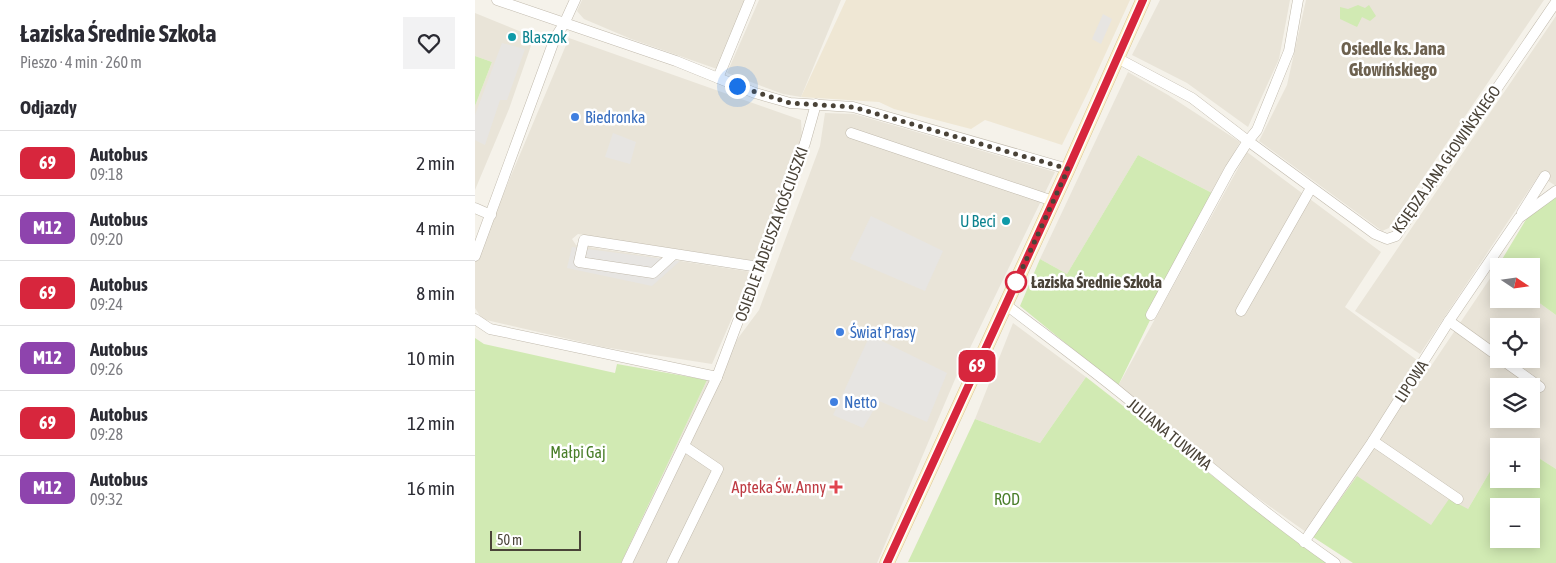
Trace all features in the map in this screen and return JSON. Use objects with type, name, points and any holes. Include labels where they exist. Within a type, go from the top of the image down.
[{"type":"street","points":[[497,0],[676,62],[755,93],[790,103],[853,107],[1068,169]]},
{"type":"street","points":[[475,256],[555,38],[575,0]]},
{"type":"street","points":[[718,78],[751,0]]},
{"type":"street","points":[[887,563],[1068,169],[1143,0]]},
{"type":"street","points":[[1151,315],[1230,169],[1247,141],[1257,130],[1289,51],[1298,0]]},
{"type":"street","name":"KSIĘDZA JANA GŁOWIŃSKIEGO","points":[[1117,58],[1192,98],[1311,188],[1375,234],[1387,239],[1396,236],[1556,2]]},
{"type":"street","name":"OSIEDLE TADEUSZA KOŚCIUSZKI","points":[[627,563],[717,377],[805,143],[816,104]]},
{"type":"street","points":[[851,133],[1053,201]]},
{"type":"street","points":[[1519,218],[1545,176]]},
{"type":"street","points":[[1241,311],[1311,188]]},
{"type":"street","name":"LIPOWA","points":[[1304,542],[1373,441],[1449,321],[1519,218],[1556,191]]},
{"type":"street","points":[[475,208],[491,215]]},
{"type":"street","points":[[674,254],[653,273],[579,262],[584,240],[759,267]]},
{"type":"street","name":"JULIANA TUWIMA","points":[[1005,304],[1121,393],[1304,542],[1335,563]]},
{"type":"street","points":[[475,319],[490,329],[717,377]]},
{"type":"street","points":[[1449,321],[1490,351]]},
{"type":"street","points":[[1514,368],[1528,378]]},
{"type":"street","points":[[1373,441],[1457,500]]},
{"type":"street","points":[[672,563],[718,469],[684,446]]},
{"type":"shaded area","points":[[582,0],[746,0],[717,69],[631,39],[584,19],[577,11]]},
{"type":"shaded area","points":[[759,0],[841,0],[801,97],[783,94],[727,73]]},
{"type":"shaded area","points":[[846,0],[1130,0],[1062,145],[985,120],[971,129],[894,109],[879,102],[801,97]]},
{"type":"shaded area","points":[[1160,0],[1290,0],[1279,59],[1248,127],[1187,83],[1132,55]]},
{"type":"shaded area","points":[[1306,0],[1544,0],[1389,228],[1382,231],[1259,141],[1287,85]]},
{"type":"shaded area","points":[[475,13],[534,37],[509,109],[475,190],[475,106],[492,62],[475,56]]},
{"type":"shaded area","points":[[1103,14],[1112,19],[1101,44],[1092,39]]},
{"type":"shaded area","points":[[1556,16],[1556,186],[1539,175],[1420,354],[1355,311]]},
{"type":"shaded area","points":[[569,38],[801,120],[802,140],[756,261],[578,234],[572,239],[576,245],[752,272],[712,364],[603,347],[482,319],[475,308],[475,261]]},
{"type":"shaded area","points":[[502,43],[525,49],[507,100],[500,100],[485,145],[475,140],[475,115]]},
{"type":"shaded area","points":[[1128,72],[1168,95],[1240,142],[1212,193],[1138,155],[1067,274],[1040,259]]},
{"type":"shaded area","points":[[825,113],[854,114],[1055,172],[956,377],[877,563],[621,563],[707,380],[759,310],[820,146]]},
{"type":"shaded area","points":[[613,133],[636,142],[630,164],[605,157]]},
{"type":"shaded area","points":[[1247,152],[1381,252],[1345,307],[1429,369],[1490,278],[1490,308],[1540,308],[1540,303],[1556,315],[1556,469],[1540,459],[1540,438],[1490,438],[1490,471],[1468,509],[1431,525],[1313,537],[1241,486],[1118,386]]},
{"type":"shaded area","points":[[871,216],[943,251],[925,291],[850,259]]},
{"type":"shaded area","points":[[572,247],[680,261],[652,286],[567,268]]},
{"type":"shaded area","points":[[1013,323],[1086,377],[1040,443],[975,419]]},
{"type":"shaded area","points":[[870,335],[947,373],[927,422],[879,401],[863,428],[833,415]]},
{"type":"green space","points":[[1358,5],[1365,8],[1369,5],[1376,16],[1370,21],[1362,17],[1357,27],[1340,19],[1340,7],[1348,9]]},
{"type":"green space","points":[[475,56],[492,62],[475,106]]},
{"type":"green space","points":[[1138,155],[1212,193],[1118,386],[1020,306],[1040,259],[1067,274]]},
{"type":"green space","points":[[1556,196],[1556,315],[1540,303],[1540,258],[1503,258],[1539,198]]},
{"type":"green space","name":"Małpi Gaj","points":[[475,338],[484,344],[615,373],[617,364],[707,380],[621,563],[475,563]]},
{"type":"green space","name":"ROD","points":[[1086,377],[1302,546],[1329,563],[908,562],[975,419],[1040,443]]},
{"type":"green space","points":[[1540,459],[1556,469],[1556,563],[1353,563],[1313,537],[1357,476],[1431,525],[1449,499],[1468,509],[1490,471],[1490,488],[1540,488]]},
{"type":"bus line","name":"69","points":[[887,563],[1068,169],[1143,0]]},
{"type":"place","name":"Blaszok","points":[[512,37]]},
{"type":"place","name":"Biedronka","points":[[575,117]]},
{"type":"place","name":"U Beci","points":[[1006,221]]},
{"type":"place","name":"Łaziska Średnie Szkoła","points":[[1016,282]]},
{"type":"place","name":"Świat Prasy","points":[[840,332]]},
{"type":"place","name":"Netto","points":[[834,402]]},
{"type":"place","name":"Apteka Św. Anny","points":[[836,487]]},
{"type":"district","name":"Osiedle ks. Jana Głowińskiego","points":[[1393,59]]},
{"type":"route","points":[[737,86],[790,103],[853,107],[1068,169],[1016,282]]}]
